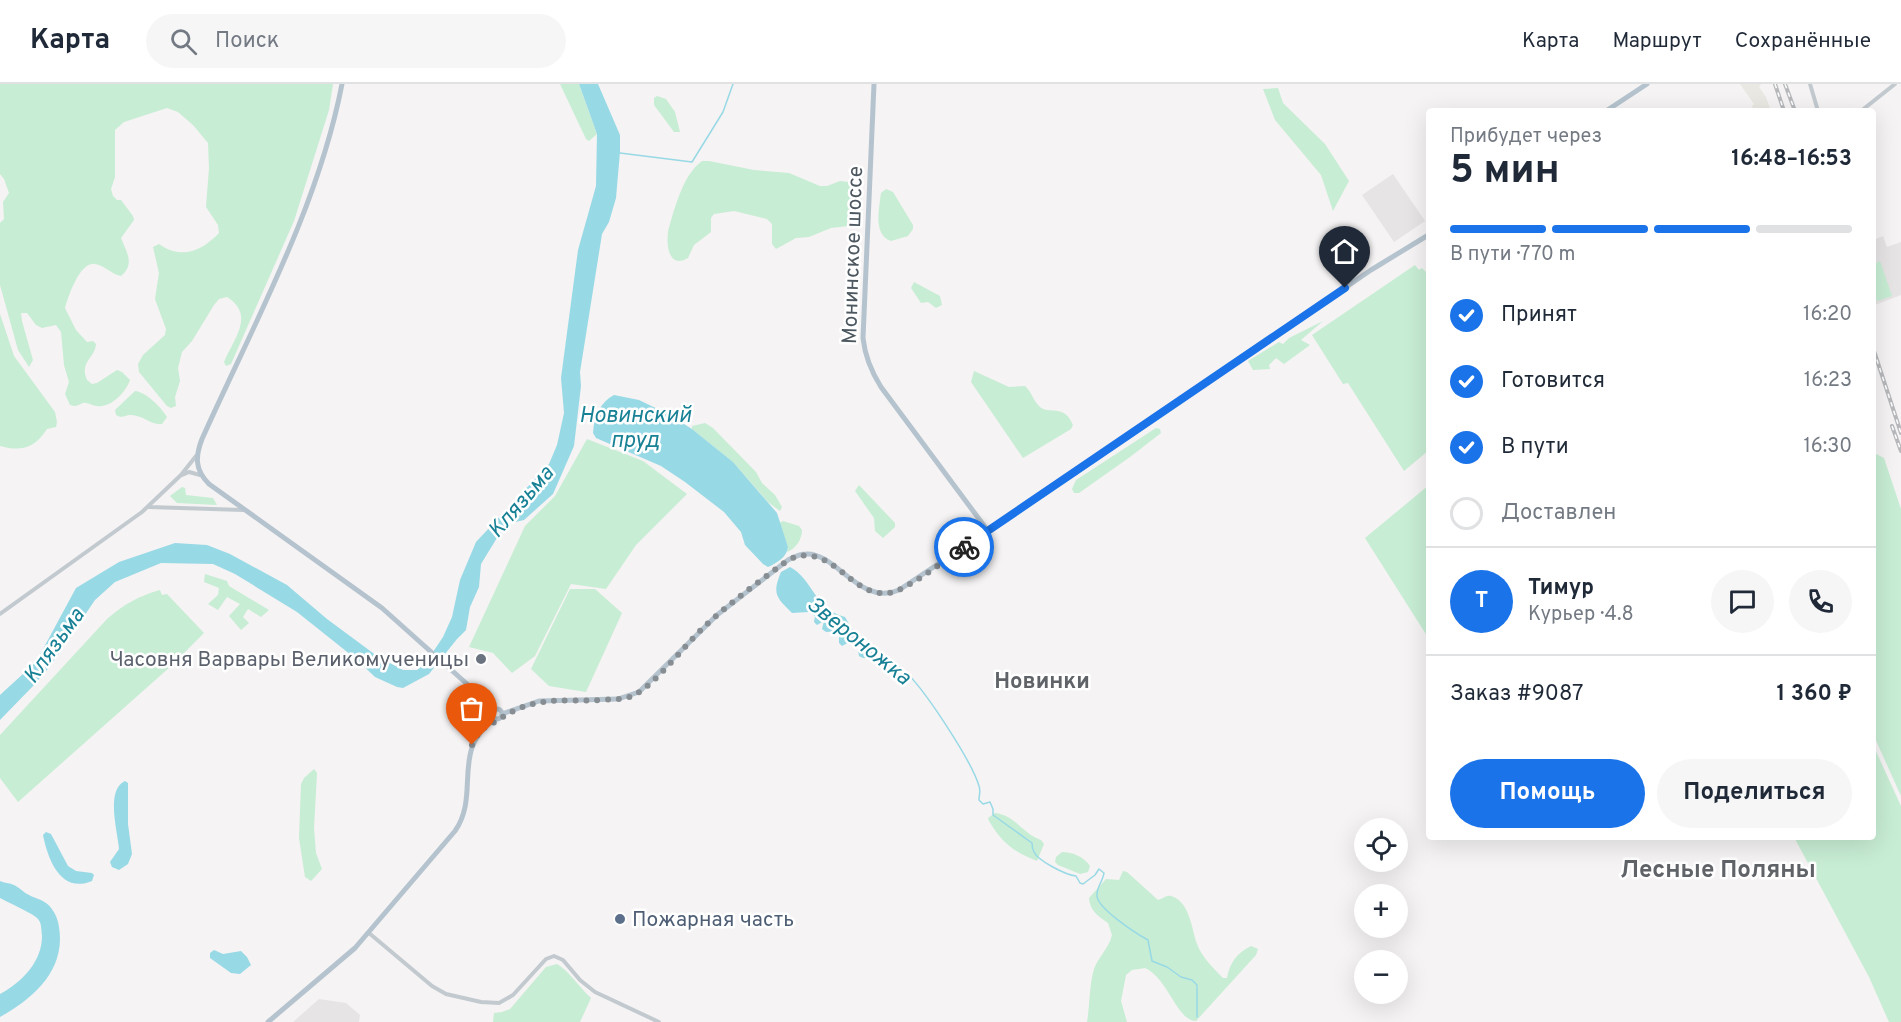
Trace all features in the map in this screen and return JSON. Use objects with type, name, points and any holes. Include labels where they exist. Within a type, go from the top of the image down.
[{"type":"main road","points":[[342,84],[322,157],[297,227],[196,456],[201,475],[209,484],[382,608],[502,714]]},
{"type":"main road","name":"Монинское шоссе","points":[[874,84],[863,338],[866,355],[871,370],[881,387],[988,531]]},
{"type":"main road","points":[[1611,108],[1647,84]]},
{"type":"main road","points":[[268,1022],[351,953],[461,821],[466,804],[468,756],[476,736],[486,725],[499,719],[502,714],[539,701],[618,699],[633,696],[645,688],[702,629],[788,560],[798,555],[815,555],[868,589],[884,593],[898,590],[1324,302],[1426,237]]},
{"type":"main road","points":[[495,710],[492,714],[495,719]]},
{"type":"main road","points":[[486,725],[509,711]]},
{"type":"street","points":[[1810,84],[1817,108]]},
{"type":"street","points":[[1865,108],[1895,84]]},
{"type":"street","points":[[0,614],[148,507],[181,475],[196,456]]},
{"type":"street","points":[[181,475],[189,471],[201,475]]},
{"type":"street","points":[[148,507],[244,510]]},
{"type":"street","points":[[369,933],[440,992],[481,1002],[499,1003],[513,995],[546,959],[554,956],[563,960],[580,980],[595,992],[659,1022]]},
{"type":"shaded area","points":[[1740,84],[1761,84],[1759,87],[1770,108],[1753,108],[1754,104]]},
{"type":"shaded area","points":[[1393,174],[1425,221],[1394,242],[1362,195]]},
{"type":"shaded area","points":[[1883,236],[1887,247],[1901,242],[1901,295],[1876,305],[1876,239]]},
{"type":"shaded area","points":[[319,999],[346,1003],[360,1015],[359,1022],[293,1022]]},
{"type":"green space","points":[[0,84],[333,84],[329,110],[294,221],[231,364],[226,366],[224,362],[237,337],[241,320],[236,304],[227,297],[219,299],[214,305],[192,341],[182,352],[178,368],[180,381],[175,397],[176,406],[171,408],[167,406],[139,372],[138,364],[143,355],[165,335],[166,329],[155,299],[159,273],[153,247],[159,244],[175,252],[191,251],[206,245],[219,233],[218,225],[206,207],[208,143],[178,112],[167,108],[124,122],[115,130],[115,177],[111,189],[113,196],[121,200],[134,220],[121,238],[127,253],[128,267],[121,276],[95,264],[84,268],[65,308],[76,330],[87,342],[93,341],[96,344],[85,368],[87,380],[92,384],[97,383],[117,370],[130,380],[113,402],[102,406],[85,403],[70,405],[65,394],[69,382],[64,365],[61,332],[56,325],[42,328],[36,325],[27,313],[21,313],[33,360],[29,367],[18,350],[0,285],[0,223],[4,219],[3,202],[9,193],[0,174]]},
{"type":"green space","points":[[560,84],[579,84],[597,134],[589,141],[586,139]]},
{"type":"green space","points":[[1278,88],[1283,103],[1325,144],[1349,181],[1333,211],[1321,175],[1275,120],[1263,89]]},
{"type":"green space","points":[[657,96],[666,99],[675,112],[680,132],[674,132],[654,105],[654,98]]},
{"type":"green space","points":[[702,161],[754,170],[789,173],[820,186],[840,181],[857,183],[861,188],[862,221],[857,225],[831,228],[809,237],[796,238],[776,249],[772,244],[772,224],[767,219],[734,211],[714,214],[711,218],[711,232],[694,245],[688,258],[681,261],[675,260],[669,251],[668,230],[686,181]]},
{"type":"green space","points":[[886,189],[893,192],[913,225],[908,236],[891,241],[885,238],[878,221],[881,193]]},
{"type":"green space","points":[[1880,261],[1892,296],[1877,301],[1876,298],[1876,263]]},
{"type":"green space","points":[[1415,265],[1419,270],[1422,268],[1426,272],[1426,453],[1404,471],[1348,383],[1343,384],[1312,335]]},
{"type":"green space","points":[[914,282],[940,296],[942,305],[936,308],[928,302],[921,303],[911,288]]},
{"type":"green space","points":[[0,314],[14,356],[55,412],[57,422],[56,427],[47,429],[38,441],[27,447],[15,449],[0,446]]},
{"type":"green space","points":[[1323,321],[1301,340],[1310,345],[1284,364],[1276,358],[1269,365],[1270,369],[1253,370],[1248,361],[1279,342],[1283,344],[1289,338]]},
{"type":"green space","points":[[974,371],[1009,387],[1025,386],[1040,407],[1065,414],[1073,425],[1071,429],[1023,458],[971,382]]},
{"type":"green space","points":[[135,391],[148,397],[161,409],[167,417],[162,424],[135,415],[122,417],[116,415],[115,410]]},
{"type":"green space","points":[[705,423],[713,428],[756,472],[762,483],[775,495],[782,507],[780,511],[768,502],[733,462],[692,429],[692,426]]},
{"type":"green space","points":[[1156,428],[1160,429],[1161,433],[1079,493],[1074,493],[1072,489],[1076,480]]},
{"type":"green space","points":[[587,439],[643,461],[687,494],[636,545],[606,589],[571,584],[535,656],[512,673],[493,653],[469,647],[525,526],[555,496]]},
{"type":"green space","points":[[1876,454],[1884,458],[1901,509],[1901,796],[1876,740]]},
{"type":"green space","points":[[859,485],[895,523],[895,527],[883,538],[875,531],[874,518],[855,491]]},
{"type":"green space","points":[[182,487],[185,488],[186,495],[213,498],[217,505],[177,503],[170,496]]},
{"type":"green space","points":[[1426,487],[1426,634],[1365,538]]},
{"type":"green space","points":[[783,521],[799,526],[802,530],[798,543],[787,552],[788,547],[779,523]]},
{"type":"green space","points":[[205,574],[227,581],[229,586],[269,610],[261,617],[248,609],[243,617],[249,623],[241,630],[229,616],[240,604],[227,597],[218,610],[208,604],[218,595],[219,588],[204,582]]},
{"type":"green space","points":[[570,589],[595,589],[622,613],[586,692],[549,686],[531,669]]},
{"type":"green space","points":[[160,590],[162,595],[167,594],[204,633],[170,667],[18,802],[0,778],[0,735],[107,619],[132,601]]},
{"type":"green space","points":[[1876,751],[1901,806],[1901,1022],[1889,1022],[1869,977],[1796,840],[1876,840]]},
{"type":"green space","points":[[314,769],[317,773],[314,828],[316,853],[322,869],[311,881],[305,877],[299,838],[301,784]]},
{"type":"green space","points":[[995,813],[1008,817],[1029,834],[1041,840],[1044,844],[1037,861],[1015,850],[1004,841],[988,818]]},
{"type":"green space","points":[[1062,852],[1074,854],[1085,860],[1090,866],[1088,872],[1080,874],[1058,865],[1055,862],[1056,857]]},
{"type":"green space","points":[[1123,871],[1158,900],[1171,896],[1182,904],[1189,917],[1199,949],[1223,978],[1227,978],[1232,963],[1242,952],[1251,946],[1258,949],[1256,955],[1196,1021],[1183,1014],[1160,981],[1145,968],[1132,970],[1126,975],[1121,1001],[1127,1022],[1087,1022],[1094,969],[1112,935],[1108,923],[1093,910],[1089,898],[1106,879],[1119,880]]},
{"type":"green space","points":[[557,964],[591,998],[580,1022],[493,1022],[494,1013],[510,1009],[546,967]]},
{"type":"water","name":"Клязьма","points":[[579,84],[598,84],[620,135],[620,152],[616,198],[609,222],[602,234],[580,372],[581,386],[574,446],[553,494],[524,520],[511,523],[500,533],[481,564],[479,587],[470,607],[466,630],[429,674],[403,688],[397,687],[375,677],[297,612],[235,574],[213,564],[161,563],[115,582],[95,600],[51,665],[0,720],[0,695],[36,662],[76,588],[119,562],[175,543],[207,545],[230,554],[287,585],[327,619],[377,656],[403,670],[417,670],[427,661],[443,637],[452,617],[460,580],[476,542],[549,464],[557,445],[564,413],[561,378],[578,250],[596,186],[597,134]]},
{"type":"water","name":"Новинский пруд","points":[[614,395],[639,400],[666,413],[692,429],[733,462],[777,513],[788,547],[784,557],[768,567],[763,564],[745,545],[741,532],[724,512],[685,482],[661,466],[596,438],[593,433],[596,416],[601,406]]},
{"type":"water","points":[[790,567],[798,572],[827,608],[845,617],[852,629],[871,645],[873,653],[871,655],[865,658],[859,656],[858,651],[861,645],[857,638],[842,646],[839,643],[839,631],[826,632],[822,629],[824,621],[817,625],[814,622],[815,616],[809,612],[792,613],[782,603],[777,595],[777,585],[781,572]]},
{"type":"water","points":[[125,781],[128,783],[128,824],[132,854],[128,864],[119,870],[112,867],[110,862],[119,849],[114,802],[115,793]]},
{"type":"water","points":[[46,832],[51,834],[68,866],[76,871],[92,873],[94,875],[92,881],[81,884],[64,879],[48,855],[43,835]]},
{"type":"water","points":[[0,881],[12,884],[49,905],[58,920],[60,942],[58,957],[45,981],[25,1001],[0,1017],[0,994],[16,984],[35,963],[42,936],[41,924],[37,918],[0,898]]},
{"type":"water","points":[[214,950],[223,954],[241,951],[251,965],[240,974],[231,973],[210,958],[210,953]]},
{"type":"waterway","points":[[620,153],[692,162],[723,112],[733,84]]},
{"type":"waterway","name":"Звероножка","points":[[873,653],[902,669],[921,690],[967,760],[980,788],[979,800],[983,804],[990,802],[993,815],[1032,843],[1037,856],[1059,870],[1076,876],[1080,883],[1083,884],[1099,869],[1104,873],[1097,893],[1099,901],[1119,921],[1148,940],[1152,961],[1167,967],[1181,977],[1192,980],[1197,985],[1197,1017]]},
{"type":"railway","points":[[1775,84],[1783,108]]},
{"type":"railway","points":[[1785,84],[1794,108]]},
{"type":"railway","points":[[1876,357],[1901,433]]},
{"type":"railway","points":[[1892,426],[1901,451]]},
{"type":"way so far","points":[[472,745],[486,725],[503,717],[509,711],[527,704],[539,701],[591,701],[633,696],[645,688],[717,615],[788,560],[798,555],[815,555],[868,589],[878,593],[888,593],[898,590],[964,547]]},
{"type":"place","name":"Часовня Варвары Великомученицы","points":[[481,659]]},
{"type":"place","name":"Пожарная часть","points":[[620,919]]},
{"type":"district","name":"Новинки","points":[[1042,680]]},
{"type":"district","name":"Лесные Поляны","points":[[1718,869]]},
{"type":"route","points":[[964,547],[1345,288]]}]
